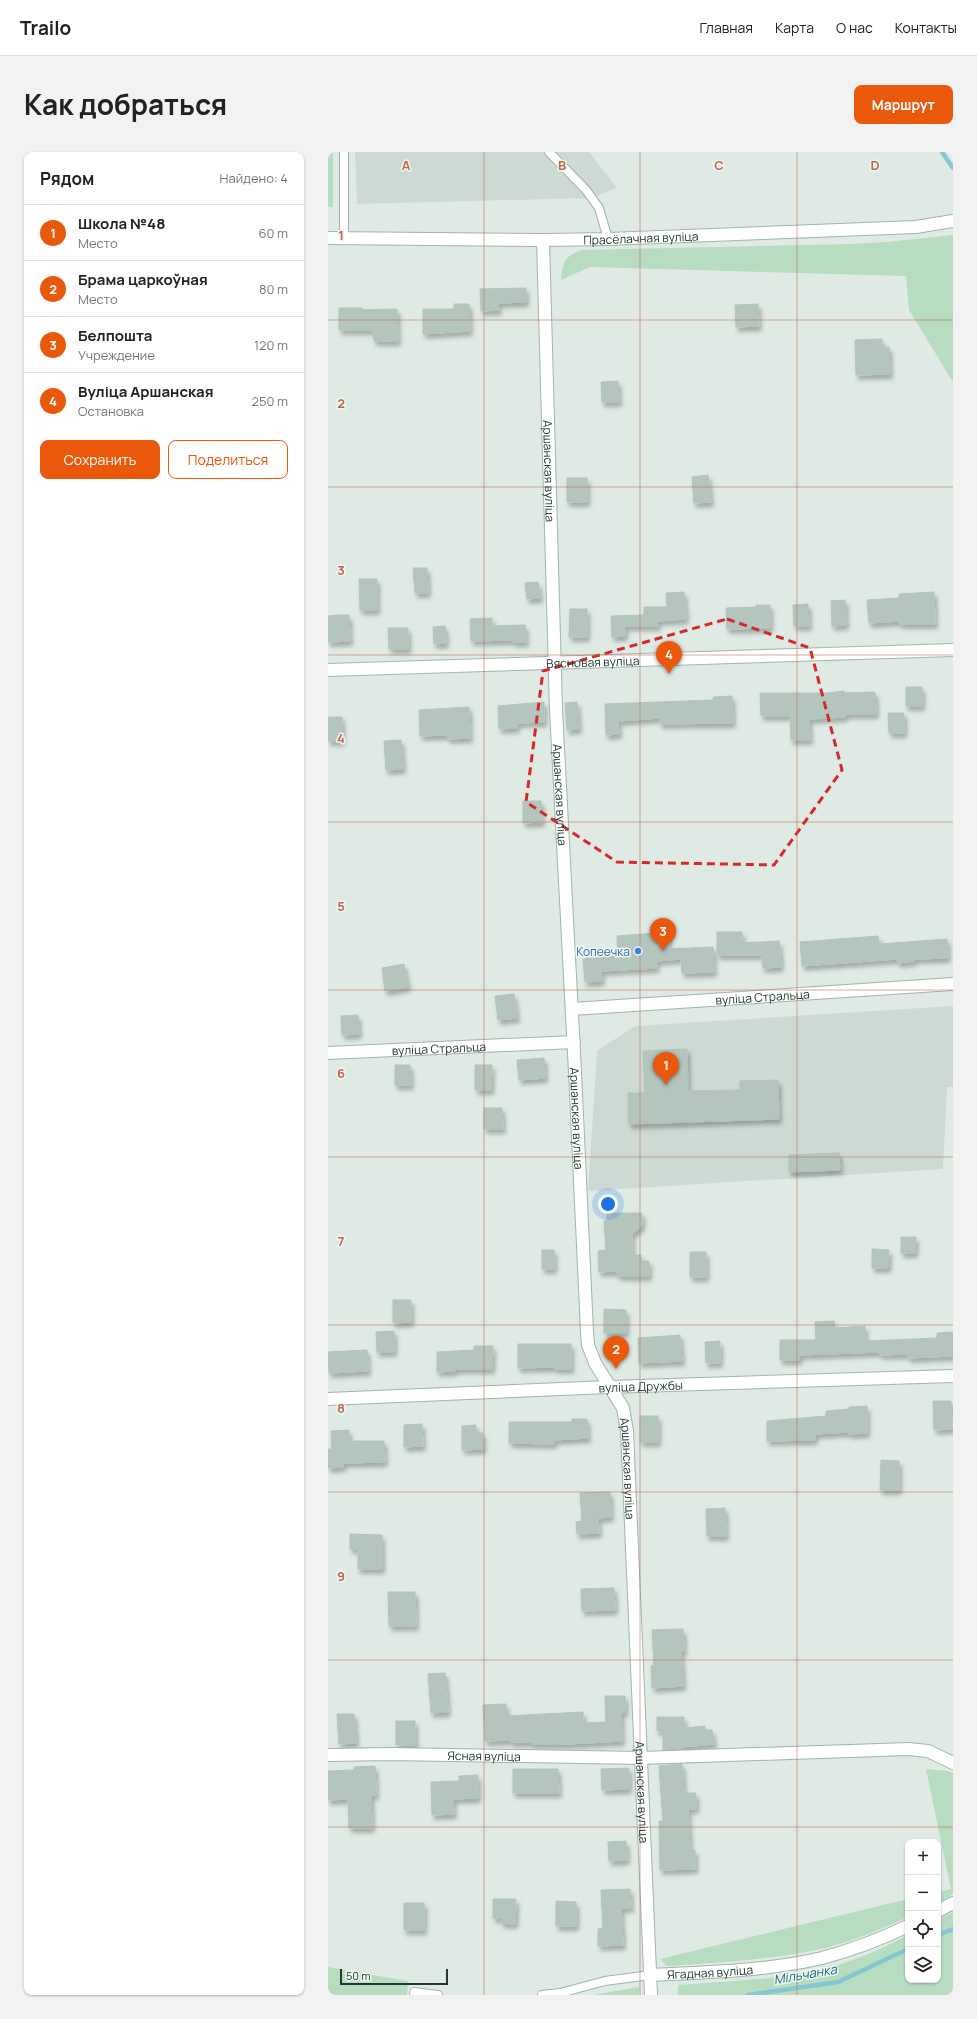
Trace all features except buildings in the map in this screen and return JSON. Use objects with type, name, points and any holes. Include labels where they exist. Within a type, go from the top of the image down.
[{"type":"street","name":"Прасёлачная вуліца","points":[[328,238],[543,240],[608,239],[916,227],[953,221]]},
{"type":"street","name":"Аршанская вуліца","points":[[543,240],[556,662],[556,710],[574,1042],[588,1345],[595,1363],[608,1387],[623,1408],[627,1431],[650,1985]]},
{"type":"street","name":"Вясновая вуліца","points":[[328,670],[953,650]]},
{"type":"street","name":"вуліца Стральца","points":[[572,1009],[953,984]]},
{"type":"street","name":"вуліца Стральца","points":[[328,1053],[574,1042]]},
{"type":"street","name":"вуліца Дружбы","points":[[328,1398],[953,1376]]},
{"type":"street","name":"Ясная вуліца","points":[[328,1755],[391,1754],[641,1758],[908,1749],[928,1751],[953,1763]]},
{"type":"street","points":[[941,1909],[953,1903]]},
{"type":"street","name":"Ягадная вуліца","points":[[650,1985],[713,1972],[781,1965],[822,1958],[862,1946],[905,1927]]},
{"type":"lane","points":[[344,152],[344,238]]},
{"type":"lane","points":[[549,152],[586,190],[599,208],[608,239]]},
{"type":"lane","points":[[542,1995],[560,1993],[605,1981],[650,1985]]},
{"type":"lane","points":[[414,1992],[438,1995]]},
{"type":"highlighted area","points":[[727,619],[810,648],[842,770],[774,865],[617,862],[526,802],[543,671]]},
{"type":"shaded area","points":[[355,152],[589,152],[617,188],[591,198],[357,204]]},
{"type":"shaded area","points":[[953,1006],[953,1087],[947,1087],[943,1169],[588,1191],[597,1051],[635,1026]]},
{"type":"green space","points":[[328,152],[333,152],[333,207],[328,207]]},
{"type":"green space","points":[[953,235],[953,382],[909,310],[906,276],[590,267],[561,280],[564,264],[568,257],[582,250],[849,244],[887,242]]},
{"type":"green space","points":[[926,1769],[948,1771],[953,1773],[953,1894],[941,1901],[941,1891],[951,1889]]},
{"type":"green space","points":[[905,1900],[905,1918],[856,1938],[825,1948],[766,1958],[667,1966],[660,1959]]},
{"type":"green space","points":[[953,1912],[953,1995],[678,1995],[678,1985],[770,1978],[823,1969],[867,1955],[905,1936],[905,1983],[941,1983],[941,1918]]},
{"type":"green space","points":[[328,1967],[408,1981],[407,1995],[328,1995]]},
{"type":"green space","points":[[639,1987],[639,1995],[592,1995]]},
{"type":"waterway","points":[[942,152],[953,168]]},
{"type":"waterway","name":"Мільчанка","points":[[941,1934],[953,1929]]},
{"type":"waterway","name":"Мільчанка","points":[[748,1995],[838,1982],[905,1950]]},
{"type":"place","name":"Вуліца Аршанская","points":[[669,674]]},
{"type":"place","name":"Копеечка","points":[[638,951]]},
{"type":"place","name":"Белпошта","points":[[663,951]]},
{"type":"place","name":"Школа №48","points":[[666,1085]]},
{"type":"place","name":"Брама царкоўная","points":[[616,1369]]}]
